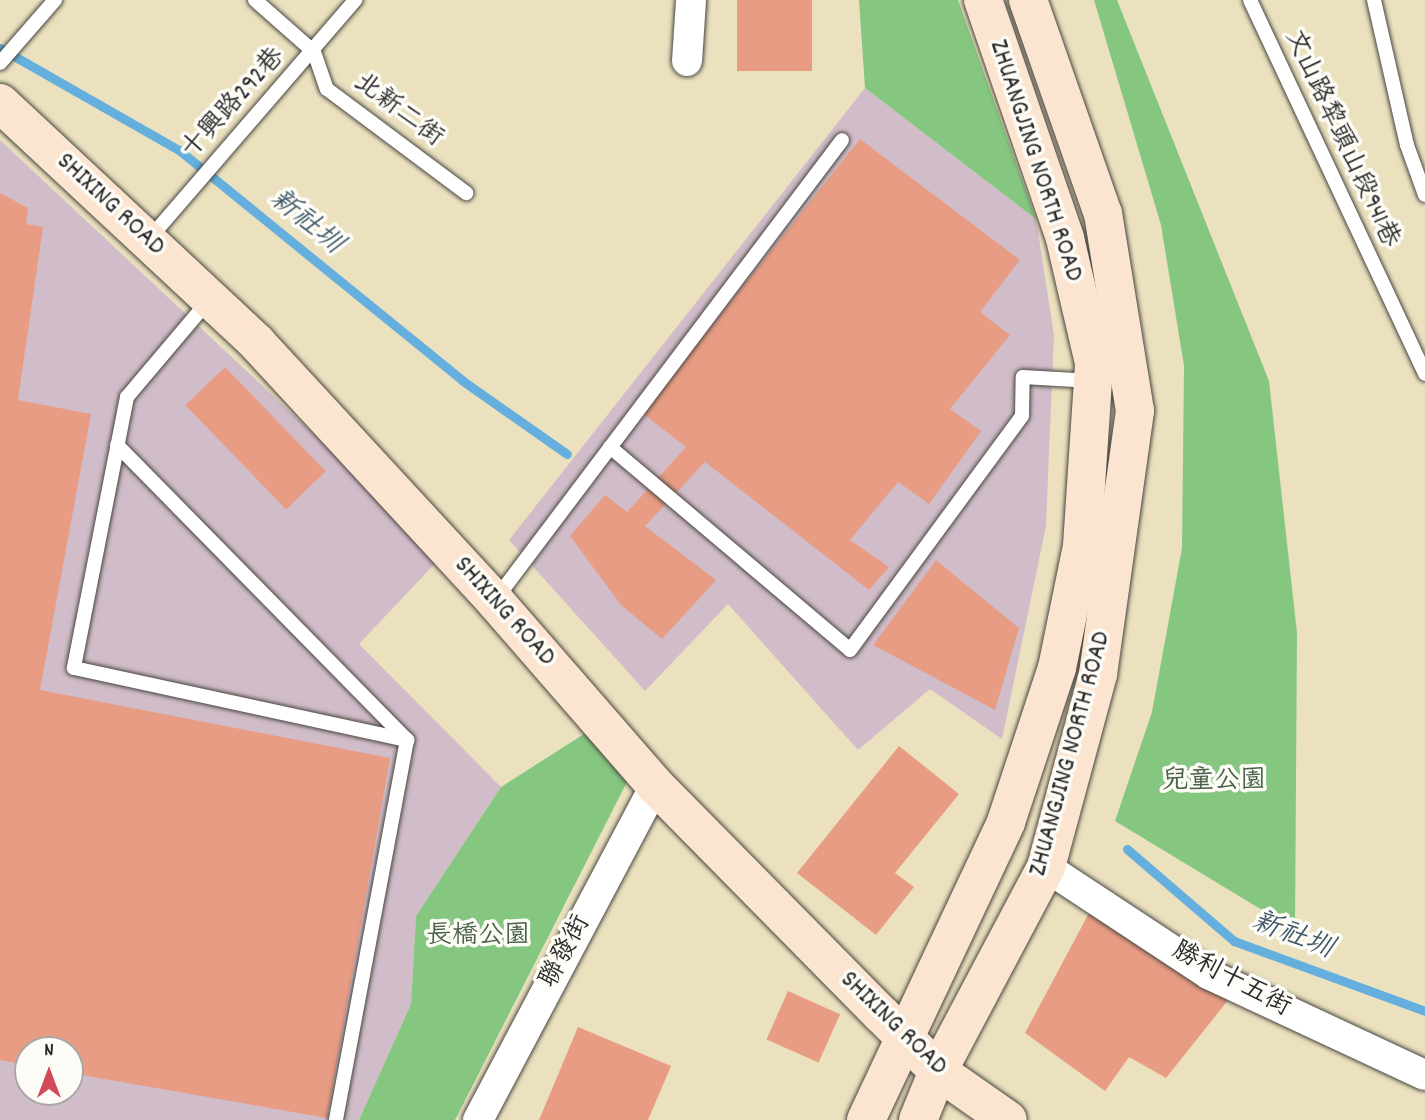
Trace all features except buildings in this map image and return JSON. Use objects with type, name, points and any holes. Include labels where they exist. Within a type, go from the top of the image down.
[{"type":"street","points":[[687,61],[691,0]]},
{"type":"street","name":"ZHUANGJING NORTH ROAD","points":[[866,1120],[902,1036],[1006,822],[1057,668],[1082,546],[1094,363],[1065,238],[983,0]]},
{"type":"street","name":"ZHUANGJING NORTH ROAD","points":[[918,1120],[938,1071],[1045,867],[1098,674],[1135,411],[1103,214],[1027,0]]},
{"type":"street","name":"SHIXING ROAD","points":[[0,103],[210,299],[495,601],[654,785],[902,1036],[938,1071],[1007,1120]]},
{"type":"street","name":"聯發街","points":[[478,1120],[654,785]]},
{"type":"street","name":"勝利十五街","points":[[1045,867],[1208,974],[1424,1074]]},
{"type":"lane","points":[[0,63],[55,0]]},
{"type":"lane","name":"北新二街","points":[[255,0],[314,52],[327,89],[466,193]]},
{"type":"lane","name":"十興路292巷","points":[[149,240],[314,52],[355,0]]},
{"type":"lane","name":"文山路犂頭山段941巷","points":[[1250,0],[1425,374]]},
{"type":"lane","points":[[1374,0],[1407,145],[1425,195]]},
{"type":"lane","points":[[495,601],[842,139]]},
{"type":"lane","points":[[210,299],[127,397],[74,668],[407,740]]},
{"type":"lane","points":[[610,447],[850,650],[1022,416],[1023,377],[1093,381]]},
{"type":"lane","points":[[117,445],[407,740]]},
{"type":"lane","points":[[337,1120],[407,740]]},
{"type":"shaded area","points":[[865,88],[1036,219],[1054,335],[1046,526],[1002,739],[930,689],[858,750],[728,604],[645,691],[509,540]]},
{"type":"shaded area","points":[[0,140],[443,555],[359,644],[501,787],[416,916],[411,1004],[359,1120],[0,1120]]},
{"type":"green space","points":[[859,0],[958,0],[1036,219],[865,88]]},
{"type":"green space","name":"兒童公園","points":[[1094,0],[1117,0],[1269,381],[1297,633],[1295,930],[1115,821],[1152,712],[1182,548],[1184,366],[1161,225]]},
{"type":"green space","name":"長橋公園","points":[[584,734],[629,778],[455,1120],[359,1120],[411,1004],[416,916],[501,787]]},
{"type":"waterway","name":"新社圳","points":[[0,48],[179,150],[463,381],[567,454]]},
{"type":"waterway","name":"新社圳","points":[[1127,849],[1234,941],[1425,1011]]}]
